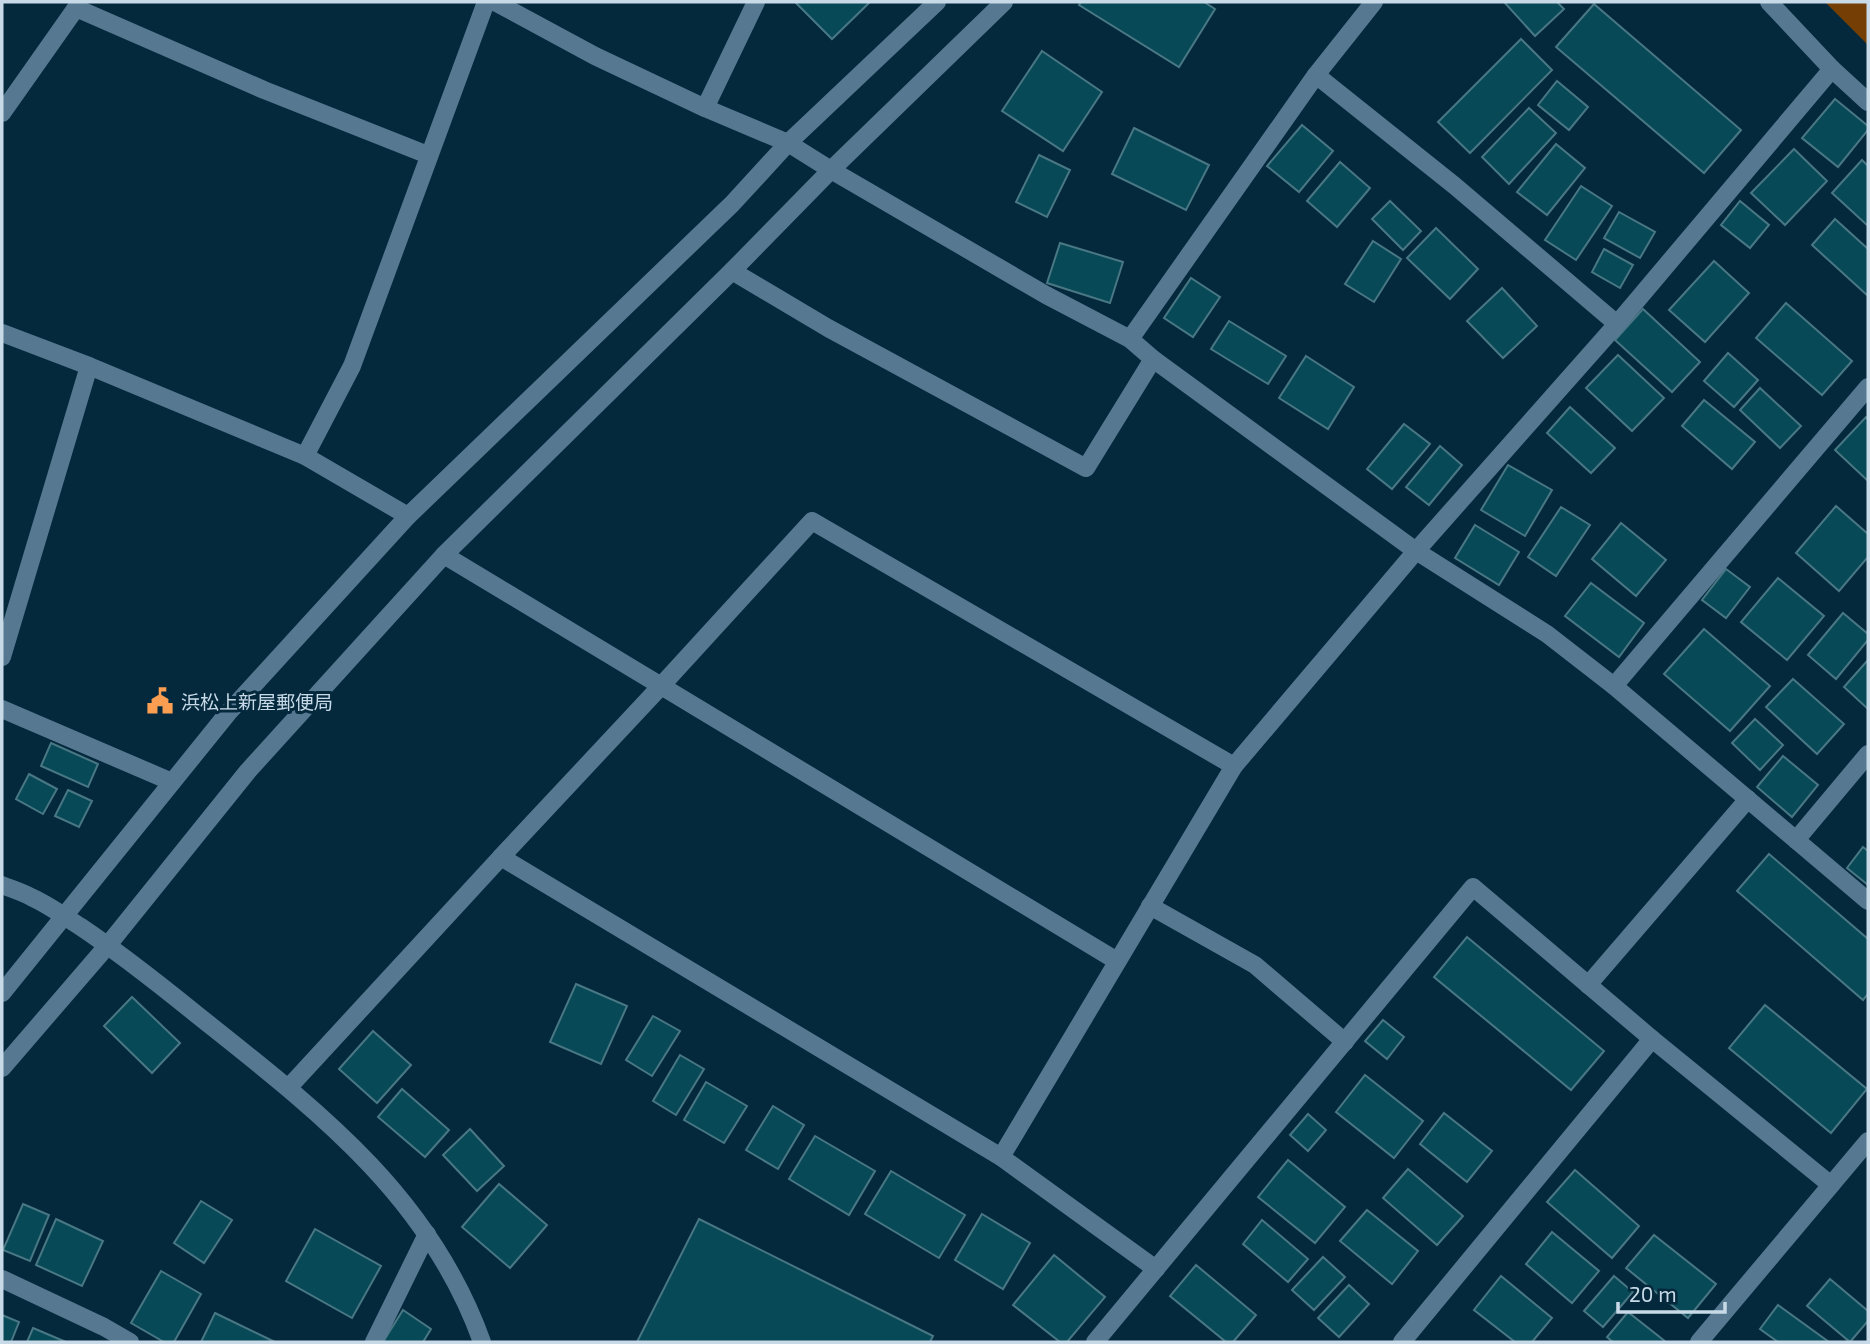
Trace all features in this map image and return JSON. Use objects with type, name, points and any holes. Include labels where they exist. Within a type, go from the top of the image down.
[{"type":"street","points":[[305,456],[352,366],[486,2]]},
{"type":"street","points":[[495,2],[595,56],[705,108],[788,143],[1046,295],[1129,339],[1416,551],[1547,635],[1614,686],[1868,901]]},
{"type":"street","points":[[705,108],[756,2]]},
{"type":"street","points":[[2,993],[229,713],[371,554],[732,204],[788,143],[937,2]]},
{"type":"street","points":[[2,1068],[108,945],[248,771],[444,555],[1004,2]]},
{"type":"street","points":[[1129,339],[1316,75],[1374,2]]},
{"type":"street","points":[[1769,2],[1832,69],[1868,102]]},
{"type":"street","points":[[2,113],[77,5],[264,90],[428,155]]},
{"type":"street","points":[[1001,1157],[1234,766],[1416,551],[1617,324],[1832,69]]},
{"type":"street","points":[[1316,75],[1455,186],[1617,324]]},
{"type":"street","points":[[733,271],[828,328],[1086,468],[1153,359]]},
{"type":"street","points":[[2,333],[89,366],[305,456],[408,516]]},
{"type":"street","points":[[2,657],[89,366]]},
{"type":"street","points":[[1614,686],[1868,387]]},
{"type":"street","points":[[289,1087],[812,521],[1234,766]]},
{"type":"street","points":[[444,555],[1117,961]]},
{"type":"street","points":[[2,709],[172,782]]},
{"type":"street","points":[[1796,840],[1868,754]]},
{"type":"street","points":[[1588,985],[1748,799]]},
{"type":"street","points":[[501,857],[1001,1157],[1156,1269]]},
{"type":"street","points":[[2,885],[33,897],[108,945],[289,1087],[338,1132],[380,1174],[427,1234],[463,1297],[482,1342]]},
{"type":"street","points":[[1095,1342],[1473,887],[1652,1039],[1831,1185]]},
{"type":"street","points":[[1150,906],[1255,965],[1345,1042]]},
{"type":"street","points":[[1402,1342],[1652,1039]]},
{"type":"street","points":[[1699,1342],[1868,1142]]},
{"type":"street","points":[[374,1342],[427,1234]]},
{"type":"street","points":[[2,1279],[100,1335],[130,1342]]},
{"type":"shaded area","points":[[1825,2],[1868,2],[1868,45]]},
{"type":"building","points":[[795,2],[870,2],[832,39]]},
{"type":"building","points":[[1081,2],[1204,2],[1215,9],[1179,67],[1079,5]]},
{"type":"building","points":[[1504,2],[1557,2],[1564,9],[1535,36]]},
{"type":"building","points":[[1594,4],[1741,130],[1704,173],[1556,47]]},
{"type":"building","points":[[1521,39],[1552,70],[1470,153],[1438,122]]},
{"type":"building","points":[[1042,51],[1102,92],[1063,151],[1002,111]]},
{"type":"building","points":[[1557,81],[1588,107],[1569,130],[1538,105]]},
{"type":"building","points":[[1835,99],[1868,126],[1868,130],[1838,167],[1802,138]]},
{"type":"building","points":[[1529,108],[1556,133],[1509,184],[1482,157]]},
{"type":"building","points":[[1302,125],[1333,151],[1299,192],[1267,166]]},
{"type":"building","points":[[1134,128],[1209,165],[1186,210],[1112,174]]},
{"type":"building","points":[[1556,144],[1585,168],[1547,215],[1517,192]]},
{"type":"building","points":[[1794,149],[1827,181],[1785,225],[1751,193]]},
{"type":"building","points":[[1039,155],[1070,170],[1047,217],[1016,202]]},
{"type":"building","points":[[1862,160],[1868,166],[1868,226],[1832,193]]},
{"type":"building","points":[[1340,162],[1370,188],[1337,227],[1307,201]]},
{"type":"building","points":[[1581,186],[1612,206],[1576,260],[1545,240]]},
{"type":"building","points":[[1390,201],[1421,231],[1403,250],[1372,219]]},
{"type":"building","points":[[1740,201],[1769,225],[1750,248],[1721,225]]},
{"type":"building","points":[[1619,212],[1655,232],[1640,258],[1604,238]]},
{"type":"building","points":[[1835,219],[1868,249],[1868,296],[1812,245]]},
{"type":"building","points":[[1436,228],[1478,269],[1450,299],[1407,258]]},
{"type":"building","points":[[1373,241],[1401,259],[1374,302],[1345,284]]},
{"type":"building","points":[[1060,243],[1123,262],[1110,303],[1047,283]]},
{"type":"building","points":[[1604,249],[1633,265],[1620,288],[1592,272]]},
{"type":"building","points":[[1714,261],[1749,293],[1705,342],[1669,310]]},
{"type":"building","points":[[1191,278],[1220,297],[1193,337],[1164,318]]},
{"type":"building","points":[[1502,288],[1537,326],[1503,358],[1467,321]]},
{"type":"building","points":[[1786,303],[1852,361],[1822,395],[1756,338]]},
{"type":"building","points":[[1643,309],[1700,362],[1672,392],[1615,340]]},
{"type":"building","points":[[1229,321],[1286,356],[1268,384],[1211,349]]},
{"type":"building","points":[[1728,353],[1758,380],[1734,407],[1704,381]]},
{"type":"building","points":[[1618,355],[1664,398],[1632,431],[1586,388]]},
{"type":"building","points":[[1306,356],[1354,387],[1328,429],[1279,398]]},
{"type":"building","points":[[1760,388],[1801,426],[1780,448],[1740,410]]},
{"type":"building","points":[[1704,400],[1755,442],[1732,469],[1682,426]]},
{"type":"building","points":[[1570,407],[1615,448],[1591,473],[1547,433]]},
{"type":"building","points":[[1866,417],[1868,420],[1868,481],[1835,450]]},
{"type":"building","points":[[1404,424],[1430,444],[1392,489],[1367,469]]},
{"type":"building","points":[[1440,446],[1462,465],[1429,505],[1406,487]]},
{"type":"building","points":[[1508,465],[1552,490],[1525,536],[1481,510]]},
{"type":"building","points":[[1836,506],[1868,534],[1868,557],[1839,591],[1796,553]]},
{"type":"building","points":[[1561,507],[1590,525],[1556,576],[1528,557]]},
{"type":"building","points":[[1621,523],[1666,560],[1636,596],[1592,559]]},
{"type":"building","points":[[1475,525],[1519,552],[1499,585],[1455,558]]},
{"type":"building","points":[[1726,569],[1750,587],[1726,618],[1702,600]]},
{"type":"building","points":[[1778,578],[1824,616],[1787,660],[1741,622]]},
{"type":"building","points":[[1591,583],[1644,623],[1619,657],[1565,616]]},
{"type":"building","points":[[1843,613],[1868,634],[1868,640],[1836,679],[1808,655]]},
{"type":"building","points":[[1704,629],[1770,686],[1730,731],[1664,674]]},
{"type":"building","points":[[1868,660],[1868,709],[1844,687]]},
{"type":"building","points":[[1793,679],[1844,724],[1817,754],[1766,707]]},
{"type":"building","points":[[1755,719],[1783,745],[1760,770],[1732,743]]},
{"type":"building","points":[[51,743],[98,764],[88,787],[41,766]]},
{"type":"building","points":[[1783,756],[1818,785],[1792,817],[1757,787]]},
{"type":"building","points":[[29,774],[57,789],[43,814],[16,799]]},
{"type":"building","points":[[68,790],[92,801],[79,827],[55,816]]},
{"type":"building","points":[[1863,847],[1868,851],[1868,885],[1847,868]]},
{"type":"building","points":[[1769,854],[1868,939],[1868,994],[1863,1000],[1737,891]]},
{"type":"building","points":[[1467,937],[1604,1051],[1571,1090],[1434,977]]},
{"type":"building","points":[[576,984],[627,1006],[601,1064],[550,1042]]},
{"type":"building","points":[[132,997],[180,1043],[152,1073],[104,1026]]},
{"type":"building","points":[[1765,1005],[1867,1089],[1831,1133],[1729,1048]]},
{"type":"building","points":[[653,1016],[680,1031],[652,1076],[626,1060]]},
{"type":"building","points":[[1383,1020],[1404,1037],[1387,1059],[1365,1041]]},
{"type":"building","points":[[373,1031],[411,1065],[377,1103],[339,1069]]},
{"type":"building","points":[[680,1055],[704,1069],[676,1115],[653,1101]]},
{"type":"building","points":[[1365,1075],[1423,1121],[1394,1158],[1336,1112]]},
{"type":"building","points":[[706,1082],[747,1106],[724,1143],[684,1120]]},
{"type":"building","points":[[402,1089],[449,1130],[425,1157],[378,1117]]},
{"type":"building","points":[[773,1106],[804,1125],[778,1169],[746,1150]]},
{"type":"building","points":[[1444,1113],[1492,1151],[1467,1182],[1420,1144]]},
{"type":"building","points":[[1308,1114],[1326,1130],[1308,1151],[1290,1135]]},
{"type":"building","points":[[470,1129],[504,1166],[477,1191],[443,1155]]},
{"type":"building","points":[[815,1136],[875,1171],[849,1215],[789,1179]]},
{"type":"building","points":[[1288,1160],[1345,1207],[1315,1243],[1258,1197]]},
{"type":"building","points":[[1408,1169],[1463,1216],[1437,1245],[1383,1198]]},
{"type":"building","points":[[1575,1170],[1639,1226],[1612,1258],[1547,1202]]},
{"type":"building","points":[[891,1171],[965,1215],[939,1258],[865,1214]]},
{"type":"building","points":[[499,1184],[547,1225],[510,1268],[462,1227]]},
{"type":"building","points":[[201,1201],[232,1220],[204,1263],[174,1243]]},
{"type":"building","points":[[23,1204],[49,1215],[30,1261],[3,1250]]},
{"type":"building","points":[[1367,1210],[1418,1251],[1392,1284],[1340,1241]]},
{"type":"building","points":[[982,1214],[1030,1243],[1003,1289],[955,1260]]},
{"type":"building","points":[[56,1219],[103,1241],[82,1286],[36,1265]]},
{"type":"building","points":[[699,1219],[933,1336],[930,1342],[637,1342]]},
{"type":"building","points":[[1262,1220],[1308,1259],[1288,1282],[1243,1244]]},
{"type":"building","points":[[315,1229],[381,1266],[352,1318],[286,1281]]},
{"type":"building","points":[[1552,1232],[1599,1271],[1572,1303],[1526,1264]]},
{"type":"building","points":[[1654,1235],[1716,1284],[1688,1318],[1626,1268]]},
{"type":"building","points":[[1054,1255],[1105,1297],[1067,1342],[1060,1342],[1013,1305]]},
{"type":"building","points":[[1323,1257],[1345,1277],[1314,1310],[1292,1290]]},
{"type":"building","points":[[1196,1265],[1256,1315],[1233,1342],[1226,1342],[1170,1296]]},
{"type":"building","points":[[161,1271],[201,1294],[174,1342],[164,1342],[131,1323]]},
{"type":"building","points":[[1501,1276],[1552,1318],[1532,1342],[1515,1342],[1474,1310]]},
{"type":"building","points":[[1614,1276],[1633,1292],[1603,1327],[1584,1311]]},
{"type":"building","points":[[1830,1279],[1868,1311],[1868,1321],[1850,1342],[1807,1306]]},
{"type":"building","points":[[1349,1285],[1369,1304],[1339,1337],[1318,1318]]},
{"type":"building","points":[[1778,1305],[1829,1342],[1778,1342],[1760,1329]]},
{"type":"building","points":[[403,1310],[431,1329],[423,1342],[383,1342]]},
{"type":"building","points":[[1628,1312],[1666,1342],[1613,1342],[1607,1337]]},
{"type":"building","points":[[215,1313],[275,1342],[201,1342]]},
{"type":"building","points":[[2,1315],[19,1322],[11,1342],[2,1342]]},
{"type":"building","points":[[33,1328],[66,1342],[27,1342]]},
{"type":"place","name":"浜松上新屋郵便局","points":[[160,701]]}]
